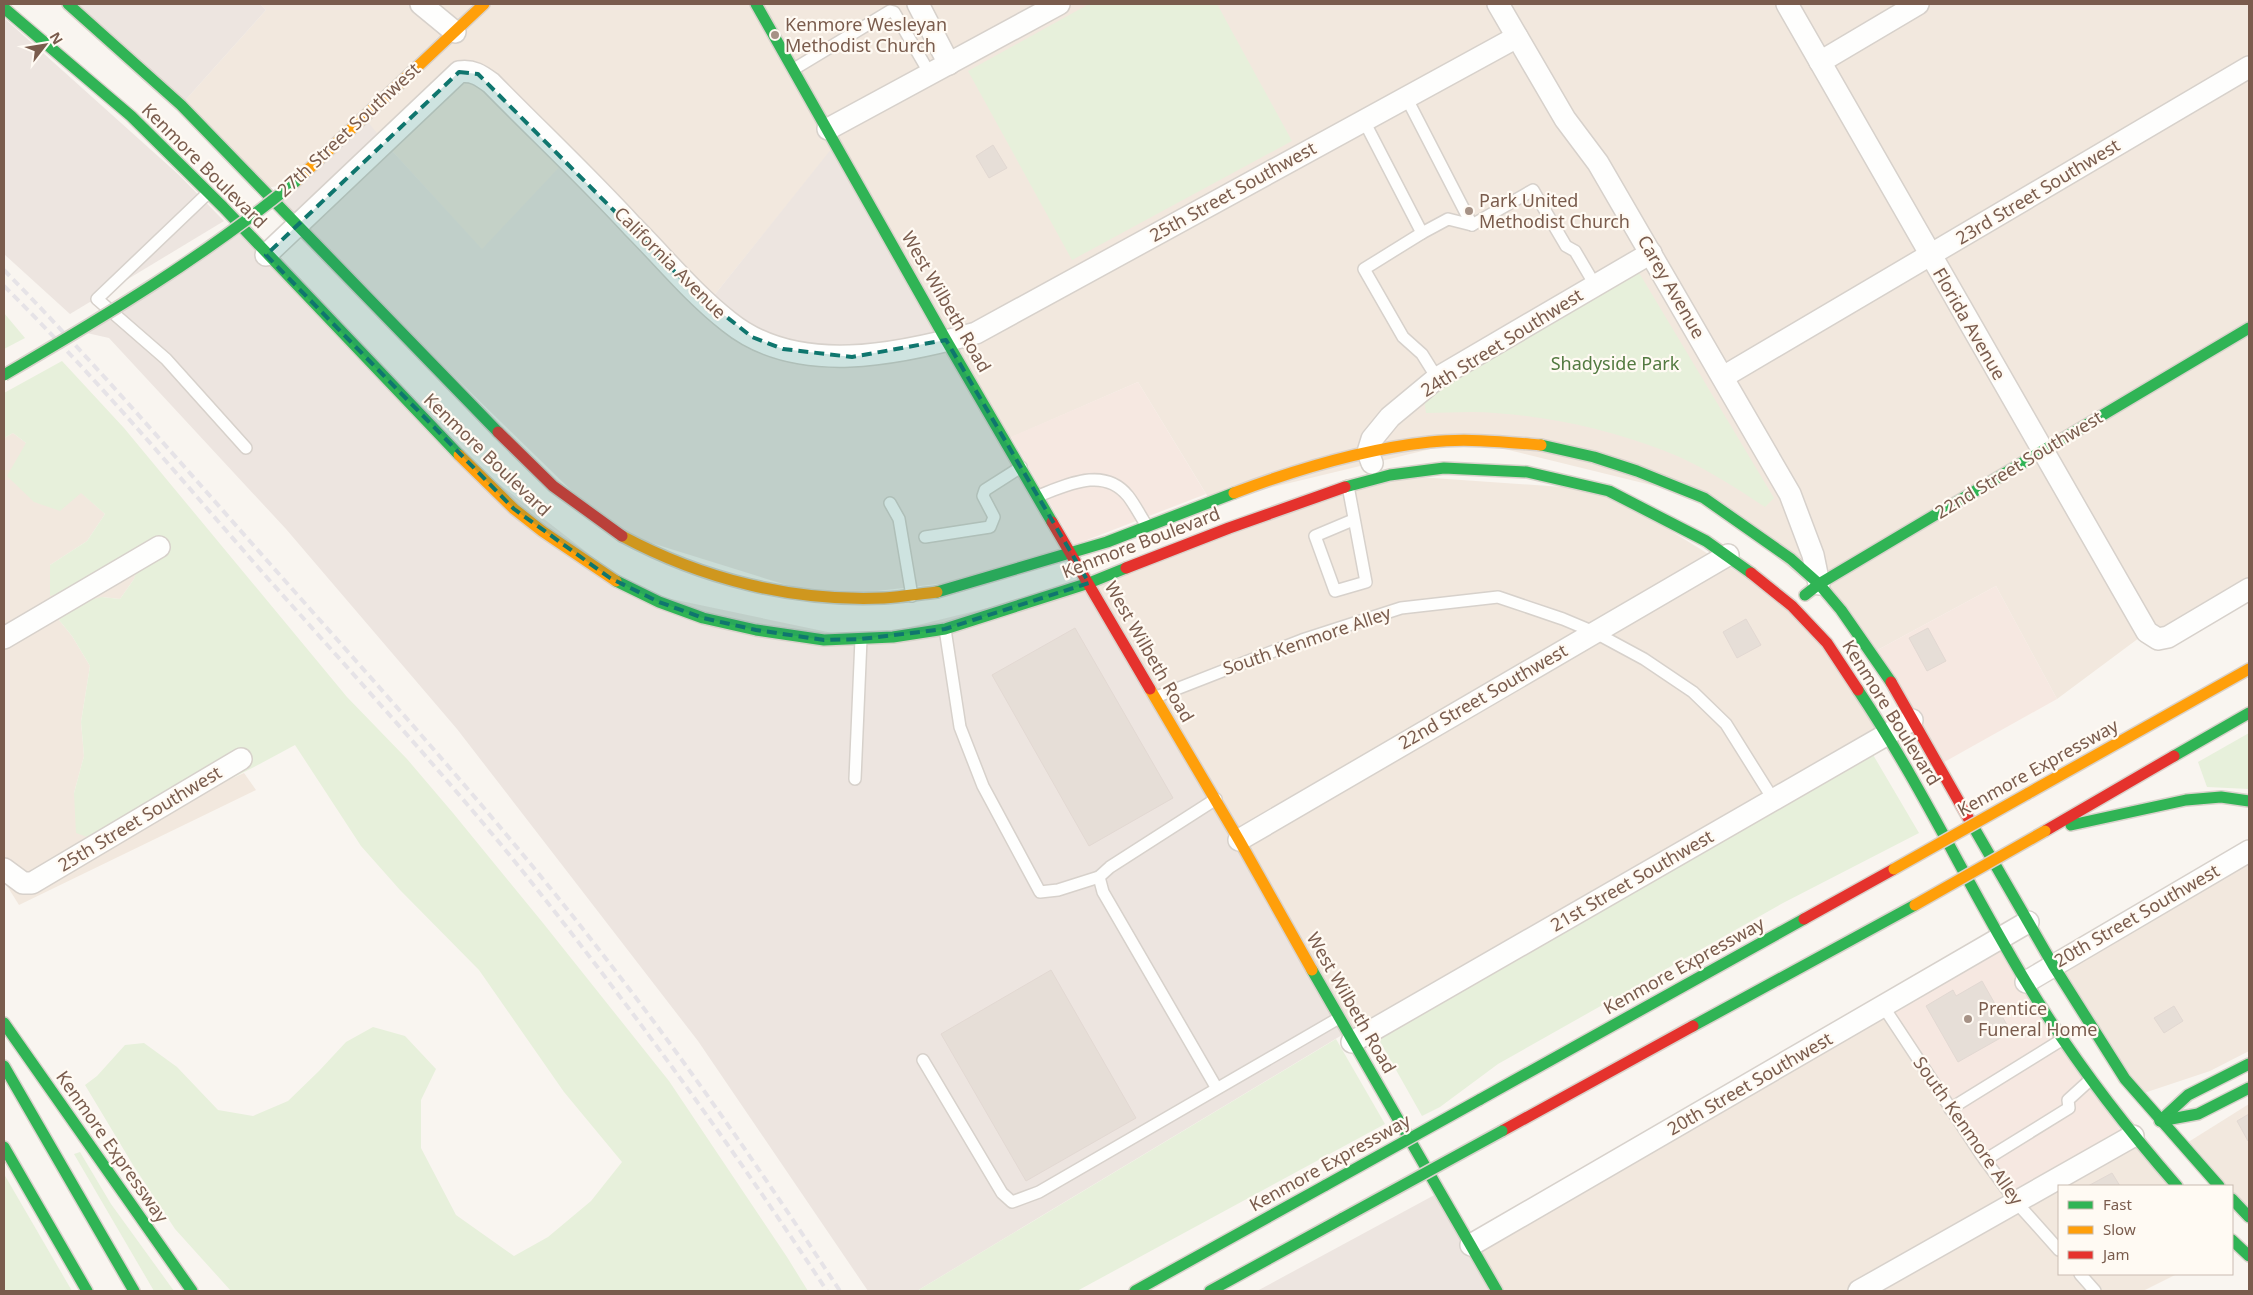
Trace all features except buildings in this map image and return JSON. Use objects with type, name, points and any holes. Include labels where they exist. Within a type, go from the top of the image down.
[{"type":"main road","name":"Kenmore Boulevard","points":[[68,4],[166,91],[298,224],[474,408],[553,486],[612,531],[682,565],[720,578],[755,587],[825,597],[912,596],[941,592],[1107,542],[1249,488],[1327,461],[1431,442],[1468,440],[1549,446],[1594,457],[1645,474],[1704,498],[1791,560],[1818,584],[1872,654],[1889,679],[2053,965],[2125,1079],[2176,1185]]},
{"type":"main road","name":"27th Street Southwest","points":[[4,375],[172,275],[256,215],[295,182],[484,4]]},
{"type":"main road","name":"West Wilbeth Road","points":[[756,4],[828,128],[946,340],[1216,799],[1352,1042],[1497,1291]]},
{"type":"main road","name":"Kenmore Boulevard","points":[[4,8],[130,116],[208,193],[446,443],[514,509],[542,532],[610,578],[659,602],[721,622],[824,640],[893,637],[945,629],[998,614],[1089,583],[1229,528],[1348,486],[1378,478],[1444,468],[1527,472],[1570,480],[1609,491],[1706,541],[1792,606],[1827,642],[1860,690],[1934,815],[2026,982],[2090,1080],[2218,1185]]},
{"type":"main road","name":"22nd Street Southwest","points":[[1792,606],[1818,584],[2249,328]]},
{"type":"main road","name":"Kenmore Expressway","points":[[1135,1291],[1894,869],[2249,668]]},
{"type":"main road","points":[[1210,1291],[1915,905],[2249,713]]},
{"type":"main road","points":[[2045,831],[2186,800],[2221,797],[2249,801]]},
{"type":"main road","name":"Kenmore Expressway","points":[[4,1022],[192,1291]]},
{"type":"main road","points":[[2148,1128],[2188,1095],[2249,1064]]},
{"type":"main road","points":[[4,1066],[134,1291]]},
{"type":"main road","points":[[2148,1128],[2198,1114],[2249,1088]]},
{"type":"main road","points":[[4,1147],[87,1291]]},
{"type":"main road","points":[[2233,1200],[2249,1217]]},
{"type":"main road","points":[[2233,1241],[2249,1256]]},
{"type":"street","points":[[421,4],[454,32]]},
{"type":"street","points":[[918,4],[949,64]]},
{"type":"street","points":[[828,128],[1059,4]]},
{"type":"street","name":"Carey Avenue","points":[[1498,4],[1565,119],[1598,163],[1790,494],[1813,555],[1818,584]]},
{"type":"street","name":"Florida Avenue","points":[[1787,4],[2147,632],[2158,639],[2168,637],[2249,589]]},
{"type":"street","points":[[1820,62],[1918,4]]},
{"type":"street","name":"25th Street Southwest","points":[[946,340],[976,333],[1517,37]]},
{"type":"street","name":"23rd Street Southwest","points":[[1723,377],[2249,67]]},
{"type":"street","name":"27th Street Southwest","points":[[266,255],[459,72],[469,71]]},
{"type":"street","name":"California Avenue","points":[[469,71],[478,74],[491,83],[628,221],[695,292],[730,323],[752,337],[783,349],[815,355],[852,358],[893,353],[946,340]]},
{"type":"street","name":"24th Street Southwest","points":[[1368,452],[1372,439],[1390,417],[1437,378],[1651,253]]},
{"type":"street","points":[[1368,452],[1378,478]]},
{"type":"street","points":[[4,638],[159,546]]},
{"type":"street","name":"22nd Street Southwest","points":[[1239,840],[1594,632],[1728,556]]},
{"type":"street","name":"21st Street Southwest","points":[[1352,1042],[1912,720]]},
{"type":"street","name":"25th Street Southwest","points":[[4,868],[23,883],[38,880],[241,759]]},
{"type":"street","name":"20th Street Southwest","points":[[2026,982],[2249,851]]},
{"type":"street","name":"20th Street Southwest","points":[[1471,1245],[2028,922]]},
{"type":"street","points":[[1859,1291],[2148,1128]]},
{"type":"lane","points":[[794,69],[890,11],[894,12],[930,74]]},
{"type":"lane","points":[[1406,97],[1472,225]]},
{"type":"lane","points":[[1364,120],[1422,233]]},
{"type":"lane","points":[[1437,378],[1422,354],[1403,337],[1364,268],[1422,233],[1448,219],[1472,225],[1533,190],[1566,246],[1575,251],[1595,285]]},
{"type":"lane","points":[[208,193],[97,299],[166,359],[246,448]]},
{"type":"lane","points":[[925,536],[990,526],[994,517],[984,496],[986,490],[1021,467]]},
{"type":"lane","points":[[1038,496],[1077,481],[1101,479],[1116,486],[1127,496],[1147,526]]},
{"type":"lane","points":[[1348,486],[1366,582],[1335,591],[1315,536],[1353,520]]},
{"type":"lane","points":[[890,503],[899,519],[912,596]]},
{"type":"lane","name":"South Kenmore Alley","points":[[1156,697],[1302,640],[1401,608],[1498,598],[1563,619],[1594,632],[1644,658],[1693,692],[1726,724],[1773,800]]},
{"type":"lane","points":[[945,629],[960,727],[983,786],[1040,892],[1058,890],[1099,877],[1110,867],[1216,799]]},
{"type":"lane","points":[[855,779],[861,638]]},
{"type":"lane","points":[[1099,877],[1103,892],[1216,1088]]},
{"type":"lane","name":"South Kenmore Alley","points":[[1883,1006],[1985,1160],[2016,1202],[2058,1249]]},
{"type":"lane","points":[[923,1060],[1002,1193],[1012,1202],[1039,1192],[1339,1018]]},
{"type":"lane","points":[[1950,1109],[2063,1039]]},
{"type":"lane","points":[[1985,1160],[2069,1108],[2068,1100],[2090,1080]]},
{"type":"lane","points":[[2081,1275],[2095,1291]]},
{"type":"highlighted area","points":[[459,72],[478,74],[695,292],[752,337],[783,349],[852,357],[946,340],[1089,583],[945,629],[861,639],[824,640],[756,630],[703,618],[659,602],[610,578],[514,509],[266,255]]},
{"type":"shaded area","points":[[68,4],[260,4],[266,10],[181,105]]},
{"type":"shaded area","points":[[260,4],[2249,4],[2249,589],[2168,637],[2147,632],[2057,699],[1996,586],[1872,653],[1841,610],[1704,498],[1468,440],[1211,502],[1138,382],[1005,440],[836,144],[708,303],[482,250],[384,142],[295,182],[263,189],[181,105],[266,10]]},
{"type":"shaded area","points":[[4,18],[179,175],[224,221],[70,314],[4,254]]},
{"type":"shaded area","points":[[365,118],[384,142],[482,249],[564,162],[708,303],[836,143],[1071,552],[990,578],[825,597],[613,531],[274,201]]},
{"type":"shaded area","points":[[241,227],[446,443],[638,592],[861,639],[1089,583],[1347,1032],[917,1291],[868,1291],[698,1041],[457,729],[286,529],[109,338],[78,331]]},
{"type":"shaded area","points":[[1138,382],[1206,494],[1074,545],[1011,437]]},
{"type":"shaded area","points":[[13,433],[105,514],[87,541],[50,565],[142,557],[134,579],[120,599],[102,597],[59,620],[72,636],[90,666],[81,722],[84,756],[74,793],[207,789],[244,773],[256,790],[19,905],[4,881],[4,438]]},
{"type":"shaded area","points":[[1390,475],[1605,490],[1792,606],[1886,734],[1352,1042],[1089,583]]},
{"type":"shaded area","points":[[1996,586],[2057,699],[1939,765],[1872,653]]},
{"type":"shaded area","points":[[2249,851],[2249,1051],[2210,1071],[2138,1095],[2053,965]]},
{"type":"shaded area","points":[[2000,944],[2124,1136],[2018,1195],[1972,1136],[1890,1008]]},
{"type":"shaded area","points":[[1883,1006],[2133,1136],[2176,1185],[2058,1185],[2058,1275],[2175,1275],[2143,1291],[1497,1291],[1471,1245]]},
{"type":"shaded area","points":[[2249,1104],[2249,1217],[2233,1200],[2233,1185],[2219,1185],[2182,1146]]},
{"type":"shaded area","points":[[1440,1192],[1497,1291],[1257,1291]]},
{"type":"green space","points":[[1089,4],[1217,4],[1292,141],[1072,260],[968,71]]},
{"type":"green space","name":"Shadyside Park","points":[[1638,271],[1774,498],[1765,507],[1716,476],[1691,463],[1665,451],[1603,431],[1560,421],[1517,415],[1478,412],[1426,413],[1424,399]]},
{"type":"green space","points":[[4,313],[25,338],[4,349]]},
{"type":"green space","points":[[62,361],[124,428],[347,697],[407,759],[543,923],[669,1081],[808,1291],[231,1291],[175,1229],[133,1165],[85,1085],[97,1076],[125,1045],[144,1043],[177,1067],[218,1110],[253,1116],[288,1101],[346,1042],[373,1027],[405,1036],[436,1069],[421,1100],[421,1148],[456,1215],[514,1256],[548,1237],[591,1201],[622,1162],[564,1092],[479,970],[400,890],[361,846],[295,745],[223,783],[101,842],[76,833],[74,793],[84,756],[81,722],[90,666],[72,636],[59,620],[77,603],[102,597],[120,599],[134,579],[141,557],[72,590],[50,596],[50,565],[87,541],[105,514],[81,493],[60,511],[34,502],[7,476],[26,443],[13,433],[4,438],[4,393]]},
{"type":"green space","points":[[2249,733],[2249,789],[2207,787],[2198,762]]},
{"type":"green space","points":[[1872,753],[1919,833],[1783,903],[1498,1064],[1440,1107],[1422,1116],[1378,1038]]},
{"type":"green space","points":[[1336,1039],[1385,1124],[1077,1291],[917,1291]]},
{"type":"green space","points":[[80,1152],[111,1204],[174,1291],[154,1291],[74,1154]]},
{"type":"green space","points":[[4,1174],[72,1291],[4,1291]]},
{"type":"railway","points":[[4,270],[73,342],[400,711],[485,809],[567,909],[698,1082],[840,1291]]},
{"type":"railway","points":[[4,286],[39,321],[140,432],[423,753],[512,858],[595,963],[675,1071],[827,1291]]},
{"type":"traffic: fast","points":[[68,4],[181,105],[498,432]]},
{"type":"traffic: fast","points":[[756,4],[946,340],[1052,522]]},
{"type":"traffic: fast","points":[[4,8],[131,116],[223,207],[459,455]]},
{"type":"traffic: fast","points":[[4,375],[116,308],[190,260],[295,182]]},
{"type":"traffic: fast","points":[[1805,595],[1819,584],[2249,328]]},
{"type":"traffic: fast","points":[[1541,445],[1594,457],[1637,471],[1704,498],[1791,559],[1819,584],[1841,610],[1891,682]]},
{"type":"traffic: fast","points":[[1345,487],[1390,475],[1444,468],[1527,472],[1609,491],[1706,541],[1751,573]]},
{"type":"traffic: fast","points":[[937,592],[1107,542],[1234,493]]},
{"type":"traffic: fast","points":[[616,581],[659,602],[703,618],[756,630],[824,640],[893,637],[945,629],[1089,583],[1126,568]]},
{"type":"traffic: fast","points":[[1858,690],[1903,762],[2005,946],[2060,1036],[2097,1087],[2176,1185]]},
{"type":"traffic: fast","points":[[2174,756],[2249,713]]},
{"type":"traffic: fast","points":[[2071,825],[2186,800],[2221,797],[2249,801]]},
{"type":"traffic: fast","points":[[1970,821],[2053,965],[2125,1079],[2218,1185]]},
{"type":"traffic: fast","points":[[1693,1026],[1915,905]]},
{"type":"traffic: fast","points":[[1479,1100],[1804,919]]},
{"type":"traffic: fast","points":[[1312,970],[1497,1291]]},
{"type":"traffic: fast","points":[[4,1023],[192,1291]]},
{"type":"traffic: fast","points":[[2160,1121],[2188,1095],[2249,1064]]},
{"type":"traffic: fast","points":[[4,1066],[134,1291]]},
{"type":"traffic: fast","points":[[2160,1121],[2198,1114],[2249,1088]]},
{"type":"traffic: fast","points":[[1326,1185],[1479,1100]]},
{"type":"traffic: fast","points":[[1343,1218],[1502,1131]]},
{"type":"traffic: fast","points":[[4,1147],[87,1291]]},
{"type":"traffic: fast","points":[[1135,1291],[1326,1185]]},
{"type":"traffic: fast","points":[[2233,1200],[2249,1217]]},
{"type":"traffic: fast","points":[[1210,1291],[1343,1218]]},
{"type":"traffic: fast","points":[[2233,1241],[2249,1256]]},
{"type":"traffic: slow","points":[[295,182],[484,4]]},
{"type":"traffic: slow","points":[[1234,493],[1330,461],[1405,445],[1458,440],[1541,445]]},
{"type":"traffic: slow","points":[[459,455],[514,509],[542,531],[616,581]]},
{"type":"traffic: slow","points":[[622,536],[652,551],[716,576],[782,591],[850,598],[884,598],[937,592]]},
{"type":"traffic: slow","points":[[2027,794],[2249,669]]},
{"type":"traffic: slow","points":[[1150,689],[1239,840],[1312,970]]},
{"type":"traffic: slow","points":[[1894,869],[2027,794]]},
{"type":"traffic: slow","points":[[1915,905],[2045,831]]},
{"type":"traffic: jam","points":[[498,432],[553,486],[622,536]]},
{"type":"traffic: jam","points":[[1126,568],[1229,528],[1345,487]]},
{"type":"traffic: jam","points":[[1052,522],[1150,689]]},
{"type":"traffic: jam","points":[[1751,573],[1792,606],[1827,643],[1858,690]]},
{"type":"traffic: jam","points":[[1891,682],[1970,821]]},
{"type":"traffic: jam","points":[[2045,831],[2174,756]]},
{"type":"traffic: jam","points":[[1804,919],[1894,869]]},
{"type":"traffic: jam","points":[[1502,1131],[1693,1026]]},
{"type":"place","name":"Kenmore Wesleyan Methodist Church","points":[[775,35]]},
{"type":"place","name":"Park United Methodist Church","points":[[1469,211]]},
{"type":"place","name":"Prentice Funeral Home","points":[[1968,1019]]}]
